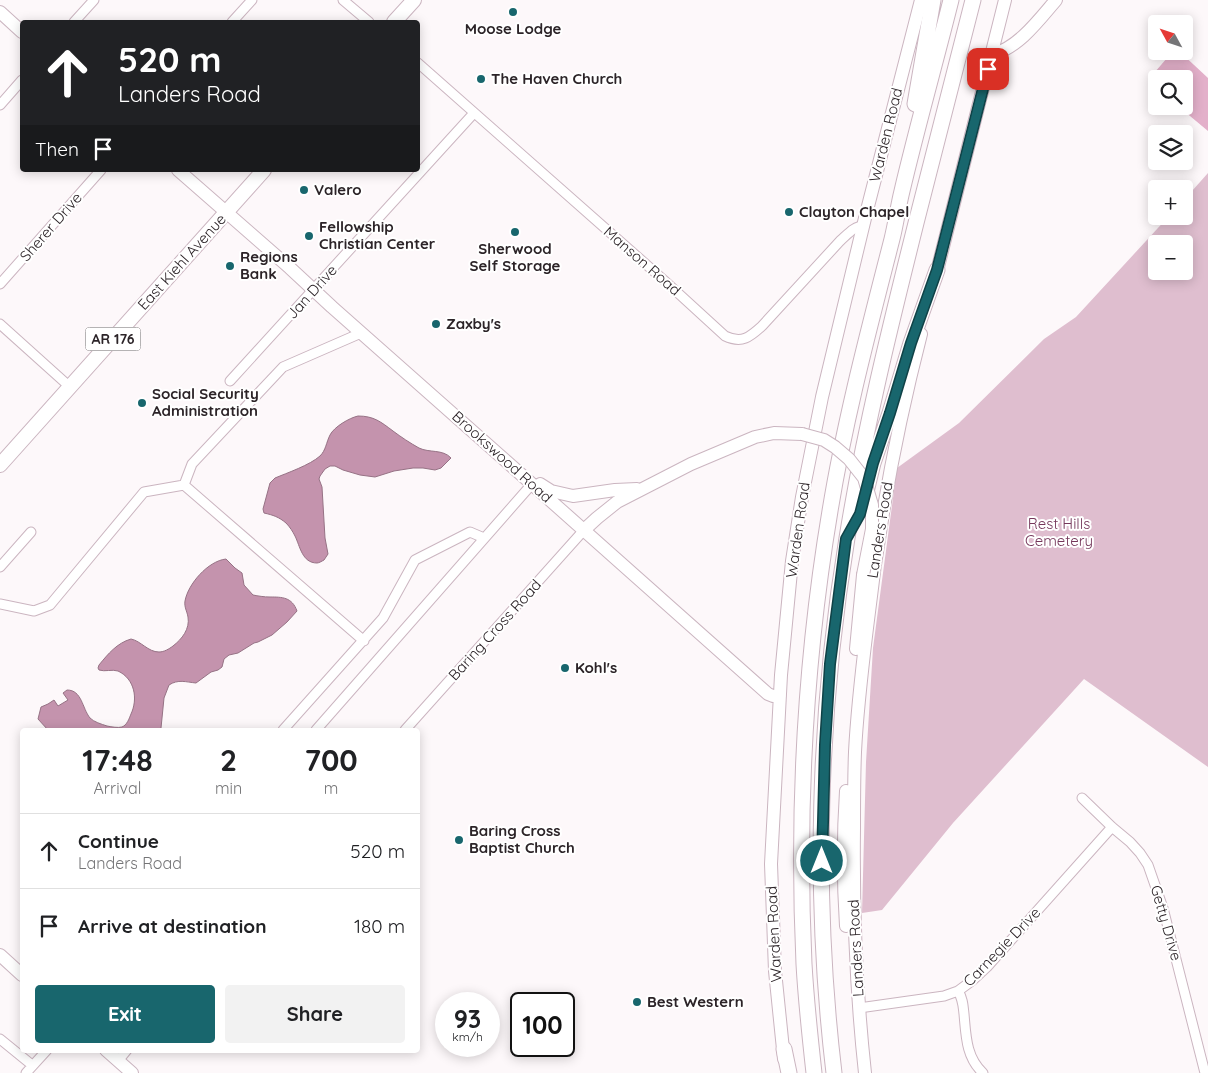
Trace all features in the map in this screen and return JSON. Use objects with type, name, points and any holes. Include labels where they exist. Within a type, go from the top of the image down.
[{"type":"highway","points":[[814,1073],[804,963],[802,836],[804,749],[814,624],[830,509],[845,433],[893,236],[933,0]]},
{"type":"highway","points":[[901,193],[951,0]]},
{"type":"highway","points":[[834,1073],[823,940],[822,832],[830,664],[846,539],[872,405],[973,0]]},
{"type":"highway","points":[[846,539],[860,514],[873,463],[911,343],[937,270]]},
{"type":"highway","points":[[784,1049],[789,1073]]},
{"type":"main road","points":[[396,20],[414,0]]},
{"type":"main road","name":"Warden Road","points":[[785,1073],[775,971],[771,864],[777,724],[792,561],[802,496],[822,397],[920,0]]},
{"type":"main road","name":"Landers Road","points":[[865,1073],[856,962],[854,898],[855,752],[864,650],[878,538],[889,474],[912,370],[1005,0]]},
{"type":"main road","points":[[992,55],[1008,48],[1023,36],[1056,0]]},
{"type":"main road","points":[[0,12],[20,30]]},
{"type":"main road","name":"Brookswood Road","points":[[180,172],[768,694],[780,696]]},
{"type":"main road","name":"East Kiehl Avenue","points":[[0,465],[262,172]]},
{"type":"main road","points":[[584,530],[617,502],[641,489],[691,464],[754,437],[774,433],[802,434],[824,440],[849,459],[864,478],[872,505],[872,529],[863,575],[857,630],[844,813],[846,926],[856,962]]},
{"type":"main road","points":[[518,472],[551,491],[573,496],[615,490],[641,489]]},
{"type":"main road","points":[[0,955],[20,973]]},
{"type":"main road","points":[[109,1053],[132,1073]]},
{"type":"street","points":[[76,20],[94,0]]},
{"type":"street","points":[[234,20],[252,0]]},
{"type":"street","points":[[343,0],[367,20]]},
{"type":"street","name":"Manson Road","points":[[420,65],[660,276],[725,336],[738,340],[750,337],[800,286],[840,241],[853,229],[858,226],[864,226]]},
{"type":"street","points":[[0,105],[20,82]]},
{"type":"street","name":"Jan Drive","points":[[230,381],[474,113]]},
{"type":"street","name":"Sherer Drive","points":[[0,284],[99,172]]},
{"type":"street","points":[[0,324],[70,386]]},
{"type":"street","points":[[184,485],[192,464],[283,367],[361,333]]},
{"type":"street","points":[[318,728],[532,484]]},
{"type":"street","points":[[0,604],[34,611],[50,605],[144,492],[184,485]]},
{"type":"street","points":[[184,485],[364,640]]},
{"type":"street","name":"Baring Cross Road","points":[[407,728],[584,530]]},
{"type":"street","points":[[0,567],[31,532]]},
{"type":"street","points":[[285,728],[383,618],[415,560],[470,532],[484,538]]},
{"type":"street","name":"Getty Drive","points":[[1082,798],[1130,842],[1148,865],[1163,908],[1205,1073]]},
{"type":"street","name":"Carnegie Drive","points":[[859,1008],[944,996],[958,991],[986,967],[1112,827]]},
{"type":"street","points":[[958,991],[963,1002],[968,1048],[974,1064],[982,1073]]},
{"type":"street","points":[[0,1039],[32,1065]]},
{"type":"street","points":[[26,1073],[44,1053]]},
{"type":"street","points":[[118,1061],[125,1053]]},
{"type":"green space","name":"Rest Hills Cemetery","points":[[1208,173],[1208,767],[1084,679],[953,823],[882,910],[862,913],[866,762],[873,648],[897,468],[959,423],[1044,339],[1076,317],[1148,239],[1148,280],[1193,280],[1193,235],[1152,235],[1161,225],[1193,225],[1193,190]]},
{"type":"shaded area","points":[[1165,60],[1189,60],[1208,78],[1208,131],[1189,115],[1193,115],[1193,70],[1157,70]]},
{"type":"shaded area","points":[[358,416],[377,420],[419,448],[444,453],[451,458],[441,468],[435,470],[413,468],[375,477],[360,475],[335,466],[325,469],[319,479],[322,487],[325,538],[328,554],[320,562],[312,562],[305,557],[294,534],[286,523],[276,516],[264,513],[263,509],[270,483],[275,478],[310,463],[320,456],[335,429],[346,421]]},
{"type":"shaded area","points":[[226,559],[242,573],[244,585],[253,595],[279,597],[289,600],[297,611],[272,635],[238,653],[229,655],[224,659],[222,667],[211,672],[196,683],[179,681],[169,685],[164,698],[161,728],[46,728],[38,719],[41,707],[54,700],[58,706],[68,700],[63,693],[67,690],[79,696],[87,714],[94,721],[113,727],[125,725],[133,708],[134,690],[124,675],[113,670],[99,670],[99,665],[117,646],[131,639],[155,652],[163,651],[173,646],[187,630],[188,617],[185,603],[190,588],[200,574],[219,561]]},
{"type":"place","name":"Moose Lodge","points":[[513,12]]},
{"type":"place","name":"The Haven Church","points":[[481,79]]},
{"type":"place","name":"Valero","points":[[304,190]]},
{"type":"place","name":"Clayton Chapel","points":[[789,212]]},
{"type":"place","name":"Sherwood Self Storage","points":[[515,232]]},
{"type":"place","name":"Fellowship Christian Center","points":[[309,236]]},
{"type":"place","name":"Regions Bank","points":[[230,266]]},
{"type":"place","name":"Zaxby's","points":[[436,324]]},
{"type":"place","name":"Social Security Administration","points":[[142,403]]},
{"type":"place","name":"Kohl's","points":[[565,668]]},
{"type":"place","name":"Baring Cross Baptist Church","points":[[459,840]]},
{"type":"place","name":"Best Western","points":[[637,1002]]},
{"type":"route","points":[[822,861],[823,793],[830,664],[846,539],[860,514],[873,463],[911,343],[937,270],[988,69]]}]
